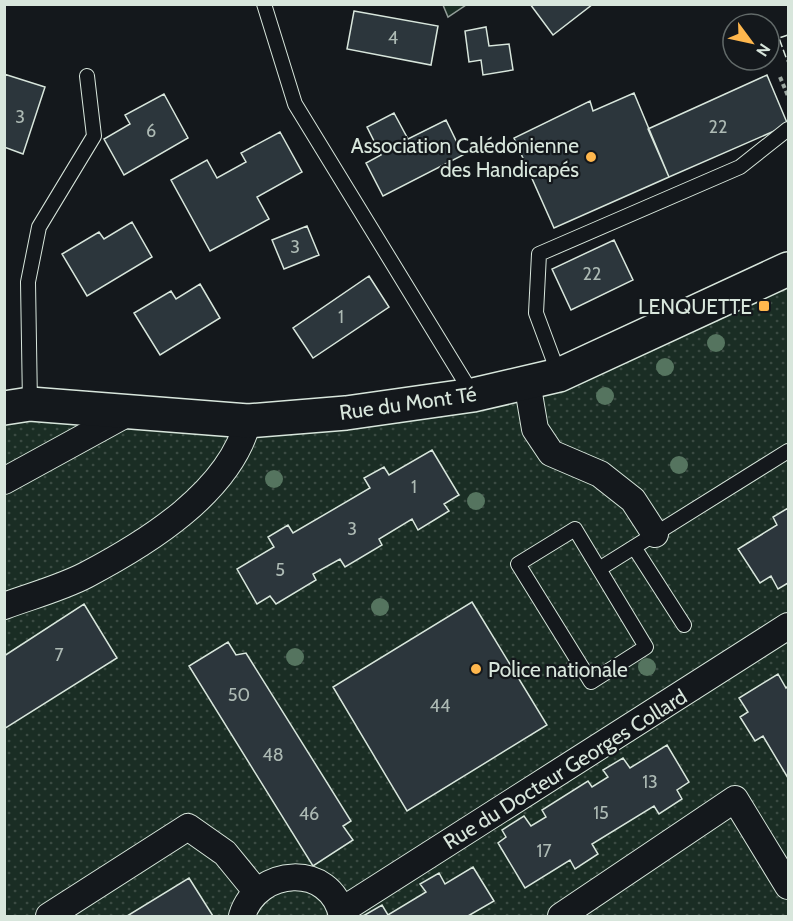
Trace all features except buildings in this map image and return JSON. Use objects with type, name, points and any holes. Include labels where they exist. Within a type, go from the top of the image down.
[{"type":"street","name":"Rue du Mont Té","points":[[17,406],[248,421],[346,413],[473,395],[559,375],[789,269]]},
{"type":"street","points":[[527,382],[535,429],[551,453],[600,474],[633,500],[644,541]]},
{"type":"street","points":[[4,481],[128,413]]},
{"type":"street","points":[[4,606],[85,575],[175,520],[204,493],[236,454],[248,421]]},
{"type":"street","name":"Rue du Docteur Georges Collard","points":[[341,914],[789,626]]},
{"type":"street","points":[[561,916],[735,799],[789,886]]},
{"type":"street","points":[[49,916],[188,827],[225,853],[256,891]]},
{"type":"street","points":[[242,916],[245,905],[256,891],[270,882],[286,877],[303,878],[320,884],[332,896],[341,914]]},
{"type":"lane","points":[[264,4],[295,104],[473,395]]},
{"type":"lane","points":[[17,406],[28,282],[39,227],[94,136],[87,76]]},
{"type":"lane","points":[[559,375],[536,313],[539,254],[740,167],[789,129]]},
{"type":"lane","points":[[599,569],[789,451]]},
{"type":"lane","points":[[575,528],[599,569],[646,647],[591,682],[518,564],[575,528]]},
{"type":"lane","points":[[644,541],[684,625]]},
{"type":"path","points":[[780,77],[789,96]]},
{"type":"green space","points":[[443,5],[466,5],[448,17]]},
{"type":"green space","points":[[788,269],[788,916],[5,916],[5,408],[128,413],[473,395]]},
{"type":"fence","points":[[788,35],[779,38],[788,63]]},
{"type":"place","name":"Association Calédonienne des Handicapés","points":[[591,157]]},
{"type":"place","name":"LENQUETTE","points":[[764,306]]},
{"type":"place","name":"Police nationale","points":[[476,669]]}]
